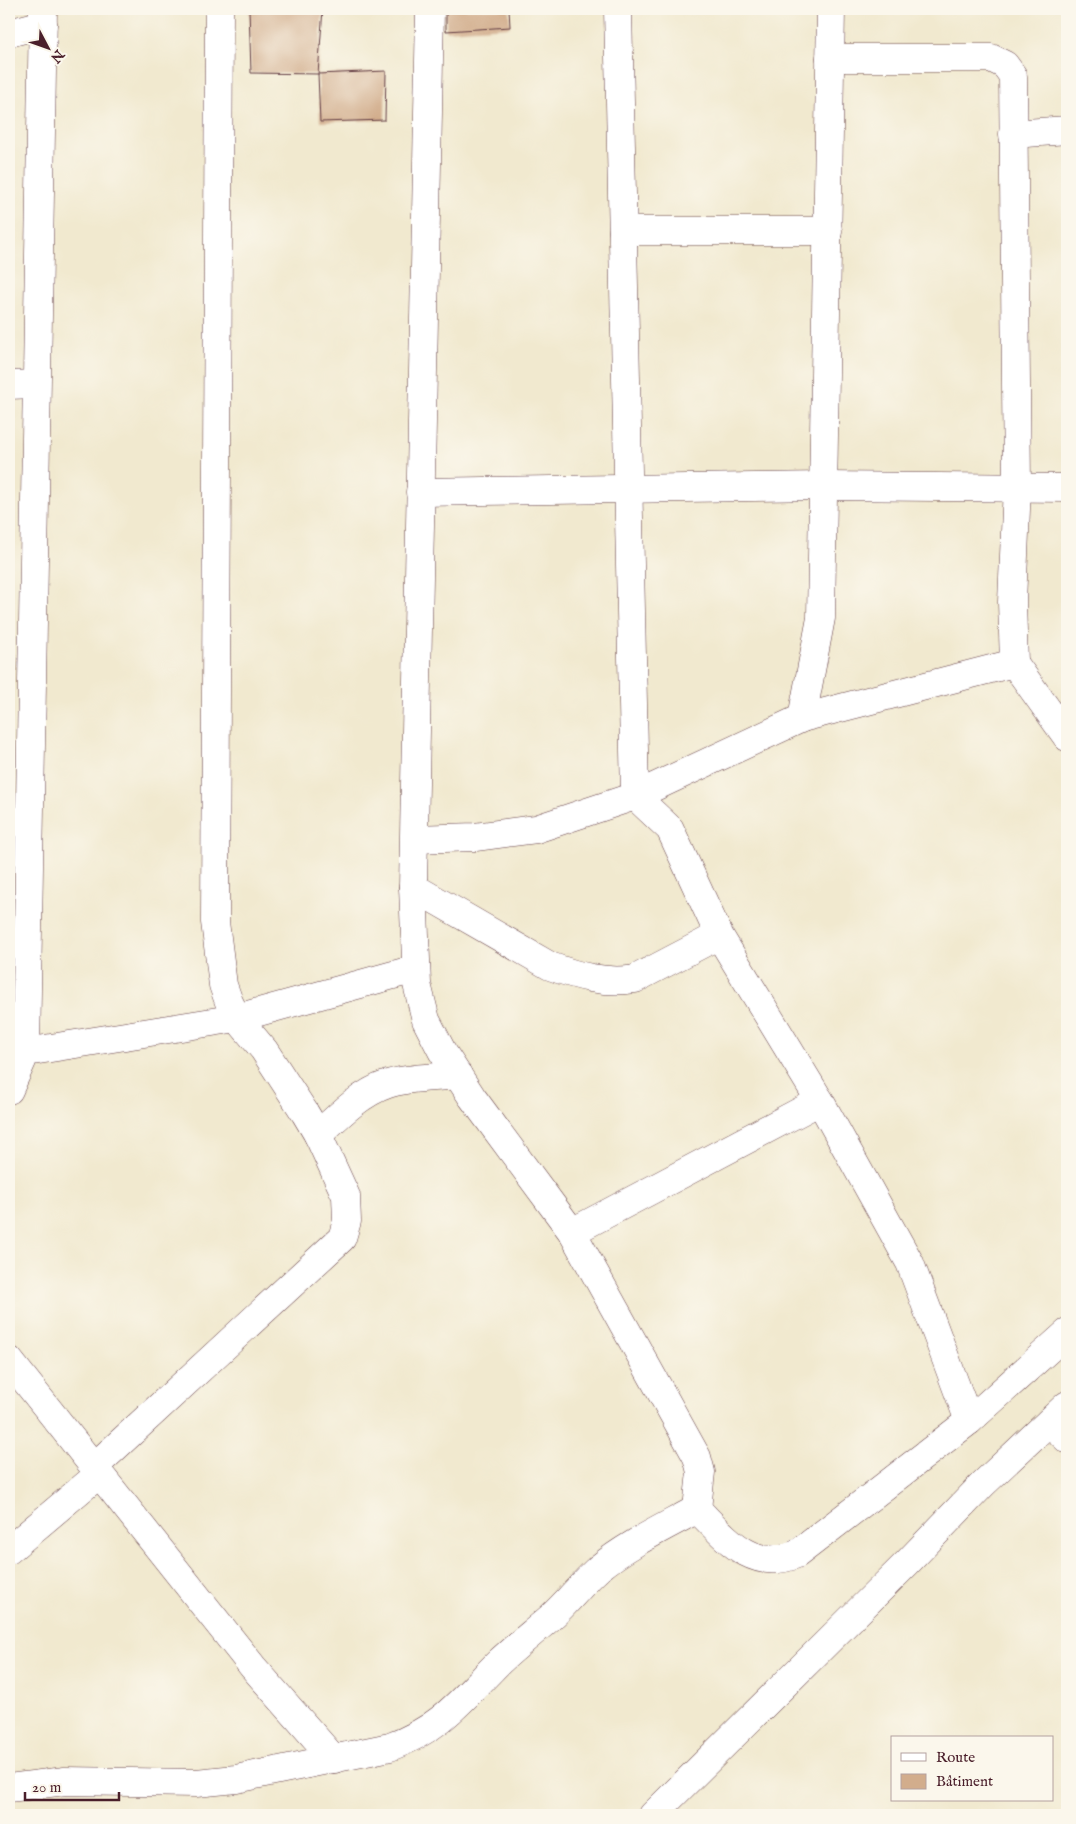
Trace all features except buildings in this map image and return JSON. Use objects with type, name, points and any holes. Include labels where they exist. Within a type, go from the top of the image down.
[{"type":"street","points":[[9,1550],[97,1471],[342,1238],[347,1220],[346,1196],[318,1135],[264,1050],[237,1018],[223,985],[215,922],[220,9]]},
{"type":"street","points":[[430,9],[413,887],[415,969],[426,1020],[442,1051],[458,1076],[572,1232],[697,1457],[701,1472],[697,1508]]},
{"type":"street","points":[[618,9],[635,796],[670,829],[719,936],[820,1101],[910,1264],[970,1421]]},
{"type":"street","points":[[802,718],[821,618],[831,9]]},
{"type":"street","points":[[9,33],[43,16],[26,1052],[9,1090]]},
{"type":"street","points":[[830,58],[991,58],[1005,65],[1013,76],[1016,486],[1012,602],[1014,663],[1067,737]]},
{"type":"street","points":[[1013,134],[1067,130]]},
{"type":"street","points":[[623,231],[828,231]]},
{"type":"street","points":[[9,385],[36,384]]},
{"type":"street","points":[[420,492],[823,486],[1016,486],[1067,488]]},
{"type":"street","points":[[415,839],[511,834],[536,828],[635,796],[802,718],[1014,663]]},
{"type":"street","points":[[413,887],[550,966],[602,980],[620,982],[635,979],[719,936]]},
{"type":"street","points":[[26,1052],[237,1018],[415,969]]},
{"type":"street","points":[[318,1135],[343,1112],[379,1088],[389,1084],[458,1076]]},
{"type":"street","points":[[572,1232],[820,1101]]},
{"type":"street","points":[[697,1508],[742,1552],[767,1560],[797,1554],[970,1421],[1067,1333]]},
{"type":"street","points":[[9,1360],[252,1667],[334,1759]]},
{"type":"street","points":[[653,1815],[984,1484],[1061,1422]]},
{"type":"street","points":[[9,1788],[65,1780],[196,1783],[236,1779],[390,1747],[413,1739],[436,1725],[459,1705],[500,1661],[552,1616],[599,1568],[632,1546],[697,1508]]}]
